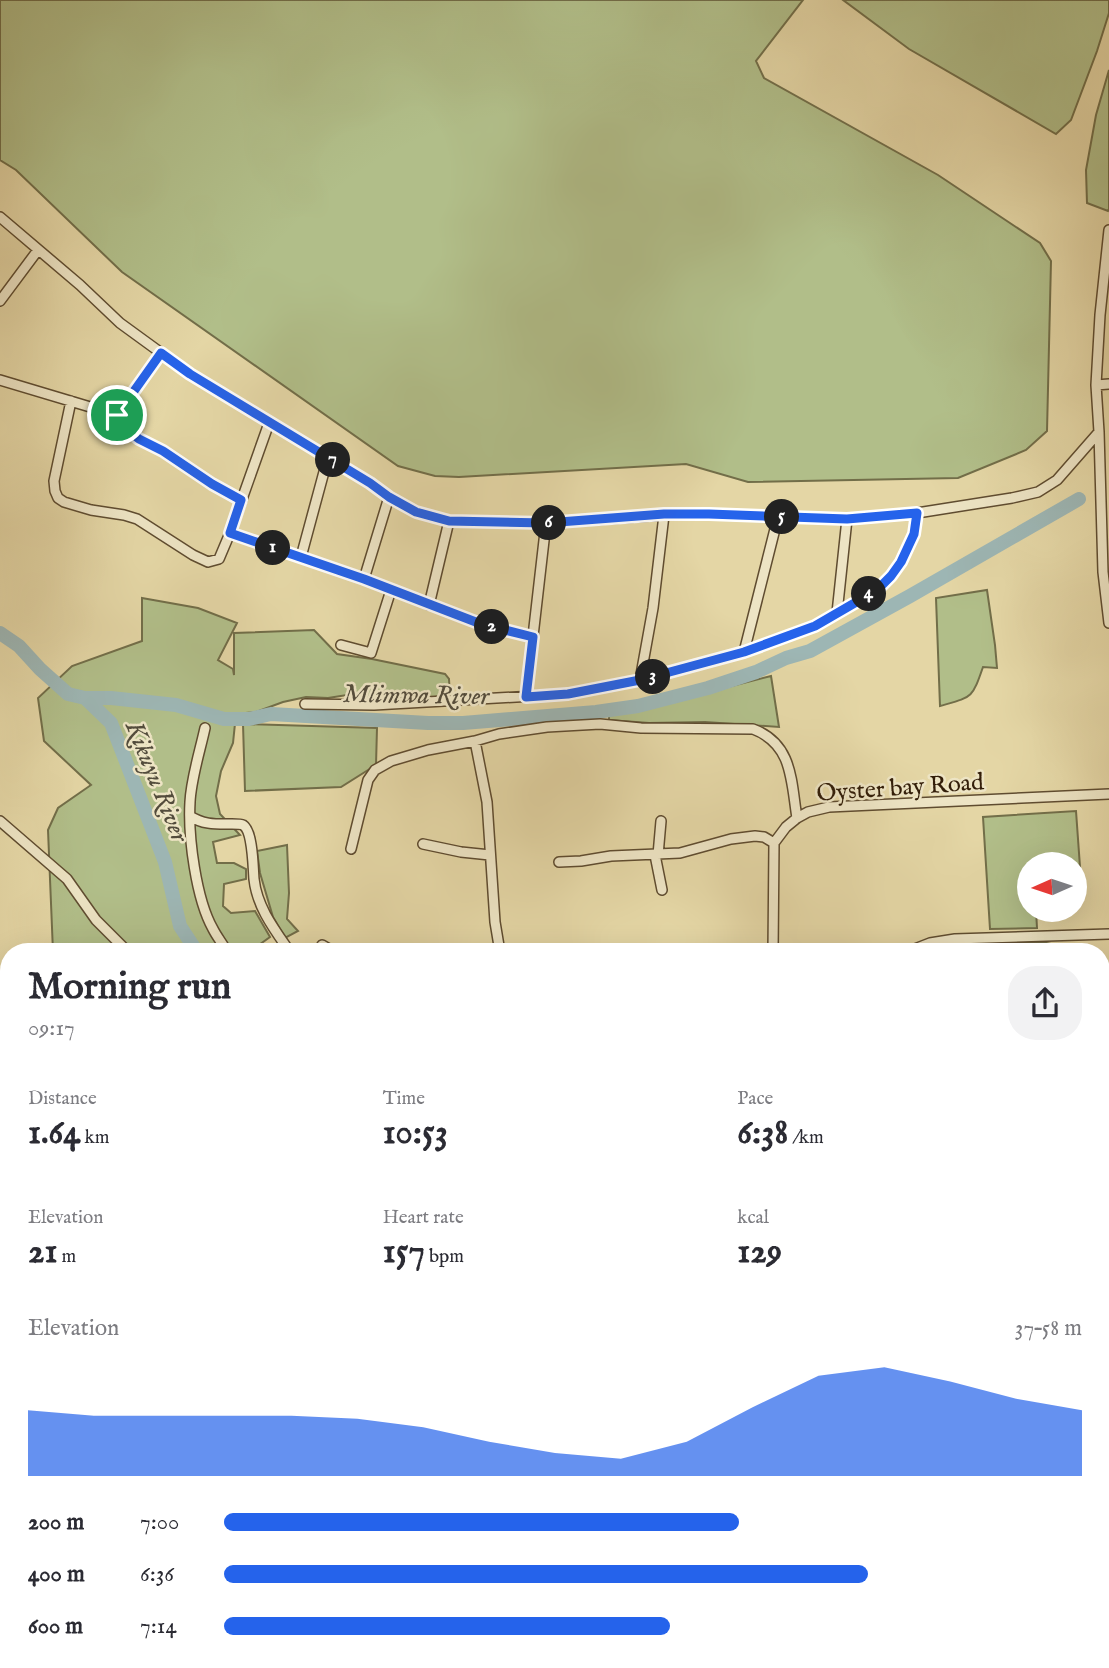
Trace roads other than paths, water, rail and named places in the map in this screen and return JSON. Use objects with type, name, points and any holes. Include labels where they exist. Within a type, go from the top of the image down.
[{"type":"street","points":[[0,217],[120,323],[190,374],[389,497],[416,512],[449,521],[546,523],[664,514],[847,519],[917,513],[1038,492],[1057,480],[1099,432]]},
{"type":"street","points":[[1109,230],[1096,385],[1109,623]]},
{"type":"street","points":[[0,301],[38,250]]},
{"type":"street","points":[[117,415],[161,353]]},
{"type":"street","points":[[0,380],[117,415],[139,439],[241,500]]},
{"type":"street","points":[[1096,385],[1109,384]]},
{"type":"street","points":[[71,401],[54,481],[58,498],[73,506],[124,514],[137,519],[183,550],[208,562],[219,559],[269,423]]},
{"type":"street","points":[[302,557],[328,457]]},
{"type":"street","points":[[364,579],[389,497]]},
{"type":"street","points":[[305,704],[374,705],[568,694],[640,680],[744,652],[815,626],[877,590],[901,562],[914,534],[917,513]]},
{"type":"street","points":[[640,680],[653,608],[664,514]]},
{"type":"street","points":[[744,652],[778,517]]},
{"type":"street","points":[[837,613],[847,519]]},
{"type":"street","points":[[429,605],[449,521]]},
{"type":"street","points":[[526,697],[546,523]]},
{"type":"street","points":[[230,533],[364,579],[481,624],[533,637]]},
{"type":"street","points":[[341,645],[370,653],[391,590]]},
{"type":"street","points":[[351,849],[364,792],[375,770],[390,761],[428,750],[538,728],[587,725],[753,729],[767,734],[786,758],[797,818]]},
{"type":"street","points":[[205,728],[190,802],[192,845],[203,907],[221,943]]},
{"type":"street","points":[[475,741],[487,802],[498,943]]},
{"type":"street","name":"Oyster bay Road","points":[[774,843],[797,818],[808,811],[829,807],[1109,794]]},
{"type":"street","points":[[190,816],[203,823],[240,824],[247,829],[259,903],[284,943]]},
{"type":"street","points":[[0,821],[67,879],[96,920],[119,943]]},
{"type":"street","points":[[661,821],[656,855],[662,890]]},
{"type":"street","points":[[559,862],[611,856],[680,853],[731,839],[764,837],[774,843],[773,943]]},
{"type":"street","points":[[423,844],[490,855]]},
{"type":"street","points":[[930,943],[955,939],[1109,934]]},
{"type":"waterway","name":"Mlimwa River","points":[[85,698],[176,705],[224,719],[249,719],[271,714],[428,723],[463,723],[638,706],[708,688],[810,651],[1079,499]]},
{"type":"waterway","name":"Kikuyu River","points":[[0,633],[19,646],[68,694],[85,698],[111,723],[165,862],[180,926],[191,943]]}]
